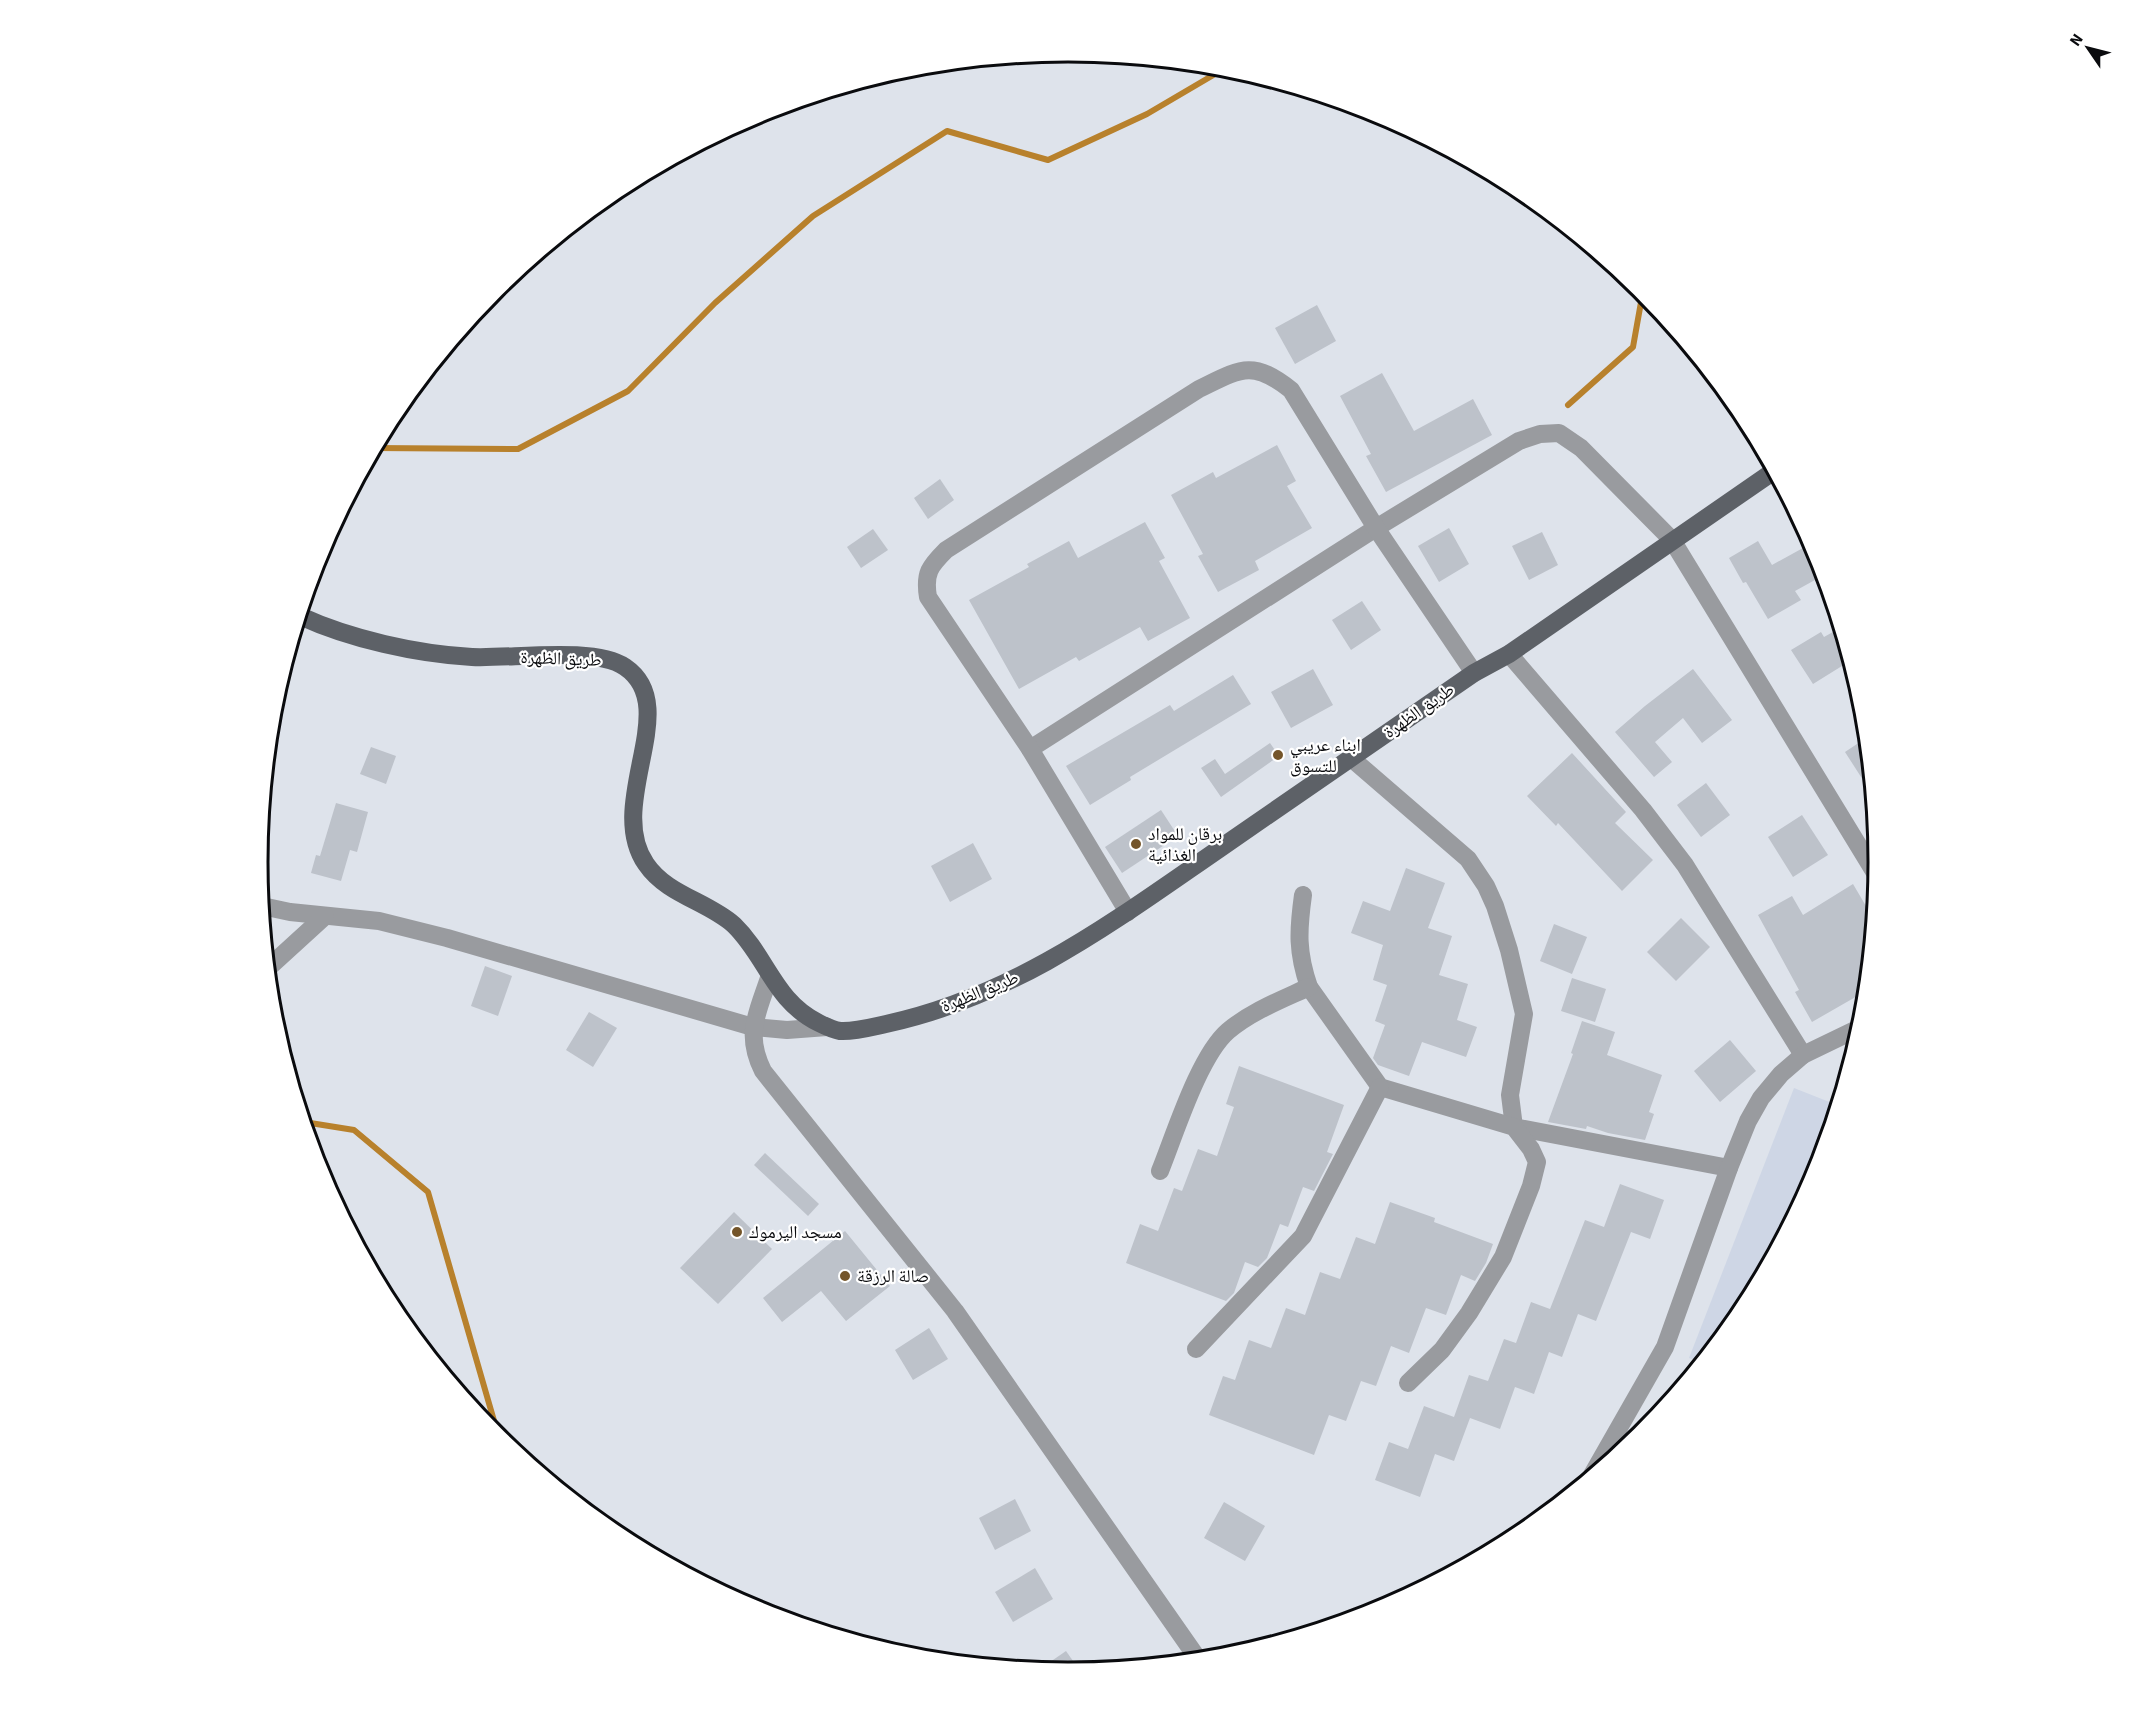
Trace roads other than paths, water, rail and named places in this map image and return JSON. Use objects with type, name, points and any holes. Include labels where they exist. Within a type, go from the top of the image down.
[{"type":"main road","name":"طريق الظهرة","points":[[306,618],[372,640],[438,654],[472,657],[541,655],[604,658],[623,666],[639,681],[648,703],[647,726],[632,810],[634,837],[646,864],[662,881],[718,913],[733,925],[754,948],[788,1001],[800,1012],[827,1027],[842,1031],[916,1017],[970,999],[1036,969],[1128,912],[1474,673],[1509,654],[1768,475]]},
{"type":"street","points":[[1128,912],[1030,749],[928,597],[925,580],[933,563],[946,550],[1199,389],[1232,373],[1254,369],[1273,376],[1291,390],[1376,528],[1474,673]]},
{"type":"street","points":[[1030,749],[1376,528],[1519,441],[1540,434],[1559,433],[1581,448],[1672,540],[1868,861]]},
{"type":"street","points":[[1509,654],[1643,810],[1685,865],[1803,1055]]},
{"type":"street","points":[[1351,758],[1468,860],[1486,886],[1509,950],[1524,1014],[1510,1095],[1514,1127],[1531,1149],[1537,1162],[1531,1186],[1503,1257],[1469,1313],[1442,1350],[1408,1383]]},
{"type":"street","points":[[1303,895],[1298,933],[1303,968],[1309,987],[1380,1087],[1514,1127],[1729,1168]]},
{"type":"street","points":[[270,907],[379,921],[447,938],[753,1027],[787,1030],[827,1027]]},
{"type":"street","points":[[275,962],[325,916]]},
{"type":"street","points":[[770,975],[753,1027],[756,1057],[763,1071],[955,1311],[1193,1651]]},
{"type":"street","points":[[1160,1172],[1201,1071],[1212,1050],[1227,1032],[1261,1009],[1309,987]]},
{"type":"street","points":[[1618,1442],[1665,1347],[1729,1168],[1748,1121],[1761,1098],[1781,1074],[1803,1055],[1850,1033]]},
{"type":"street","points":[[1196,1349],[1303,1236],[1380,1087]]},
{"type":"waterway","points":[[383,448],[518,449],[628,391],[715,303],[813,216],[947,131],[1048,160],[1147,114],[1213,75]]},
{"type":"waterway","points":[[1568,405],[1633,347],[1641,303]]},
{"type":"waterway","points":[[312,1123],[354,1130],[428,1192],[493,1417]]},
{"type":"place","name":"ابناء عريبي للتسوق","points":[[1278,755]]},
{"type":"place","name":"برقان للمواد الغذائية","points":[[1136,844]]},
{"type":"place","name":"مسجد اليرموك","points":[[737,1232]]},
{"type":"place","name":"صالة الرزقة","points":[[845,1276]]}]
